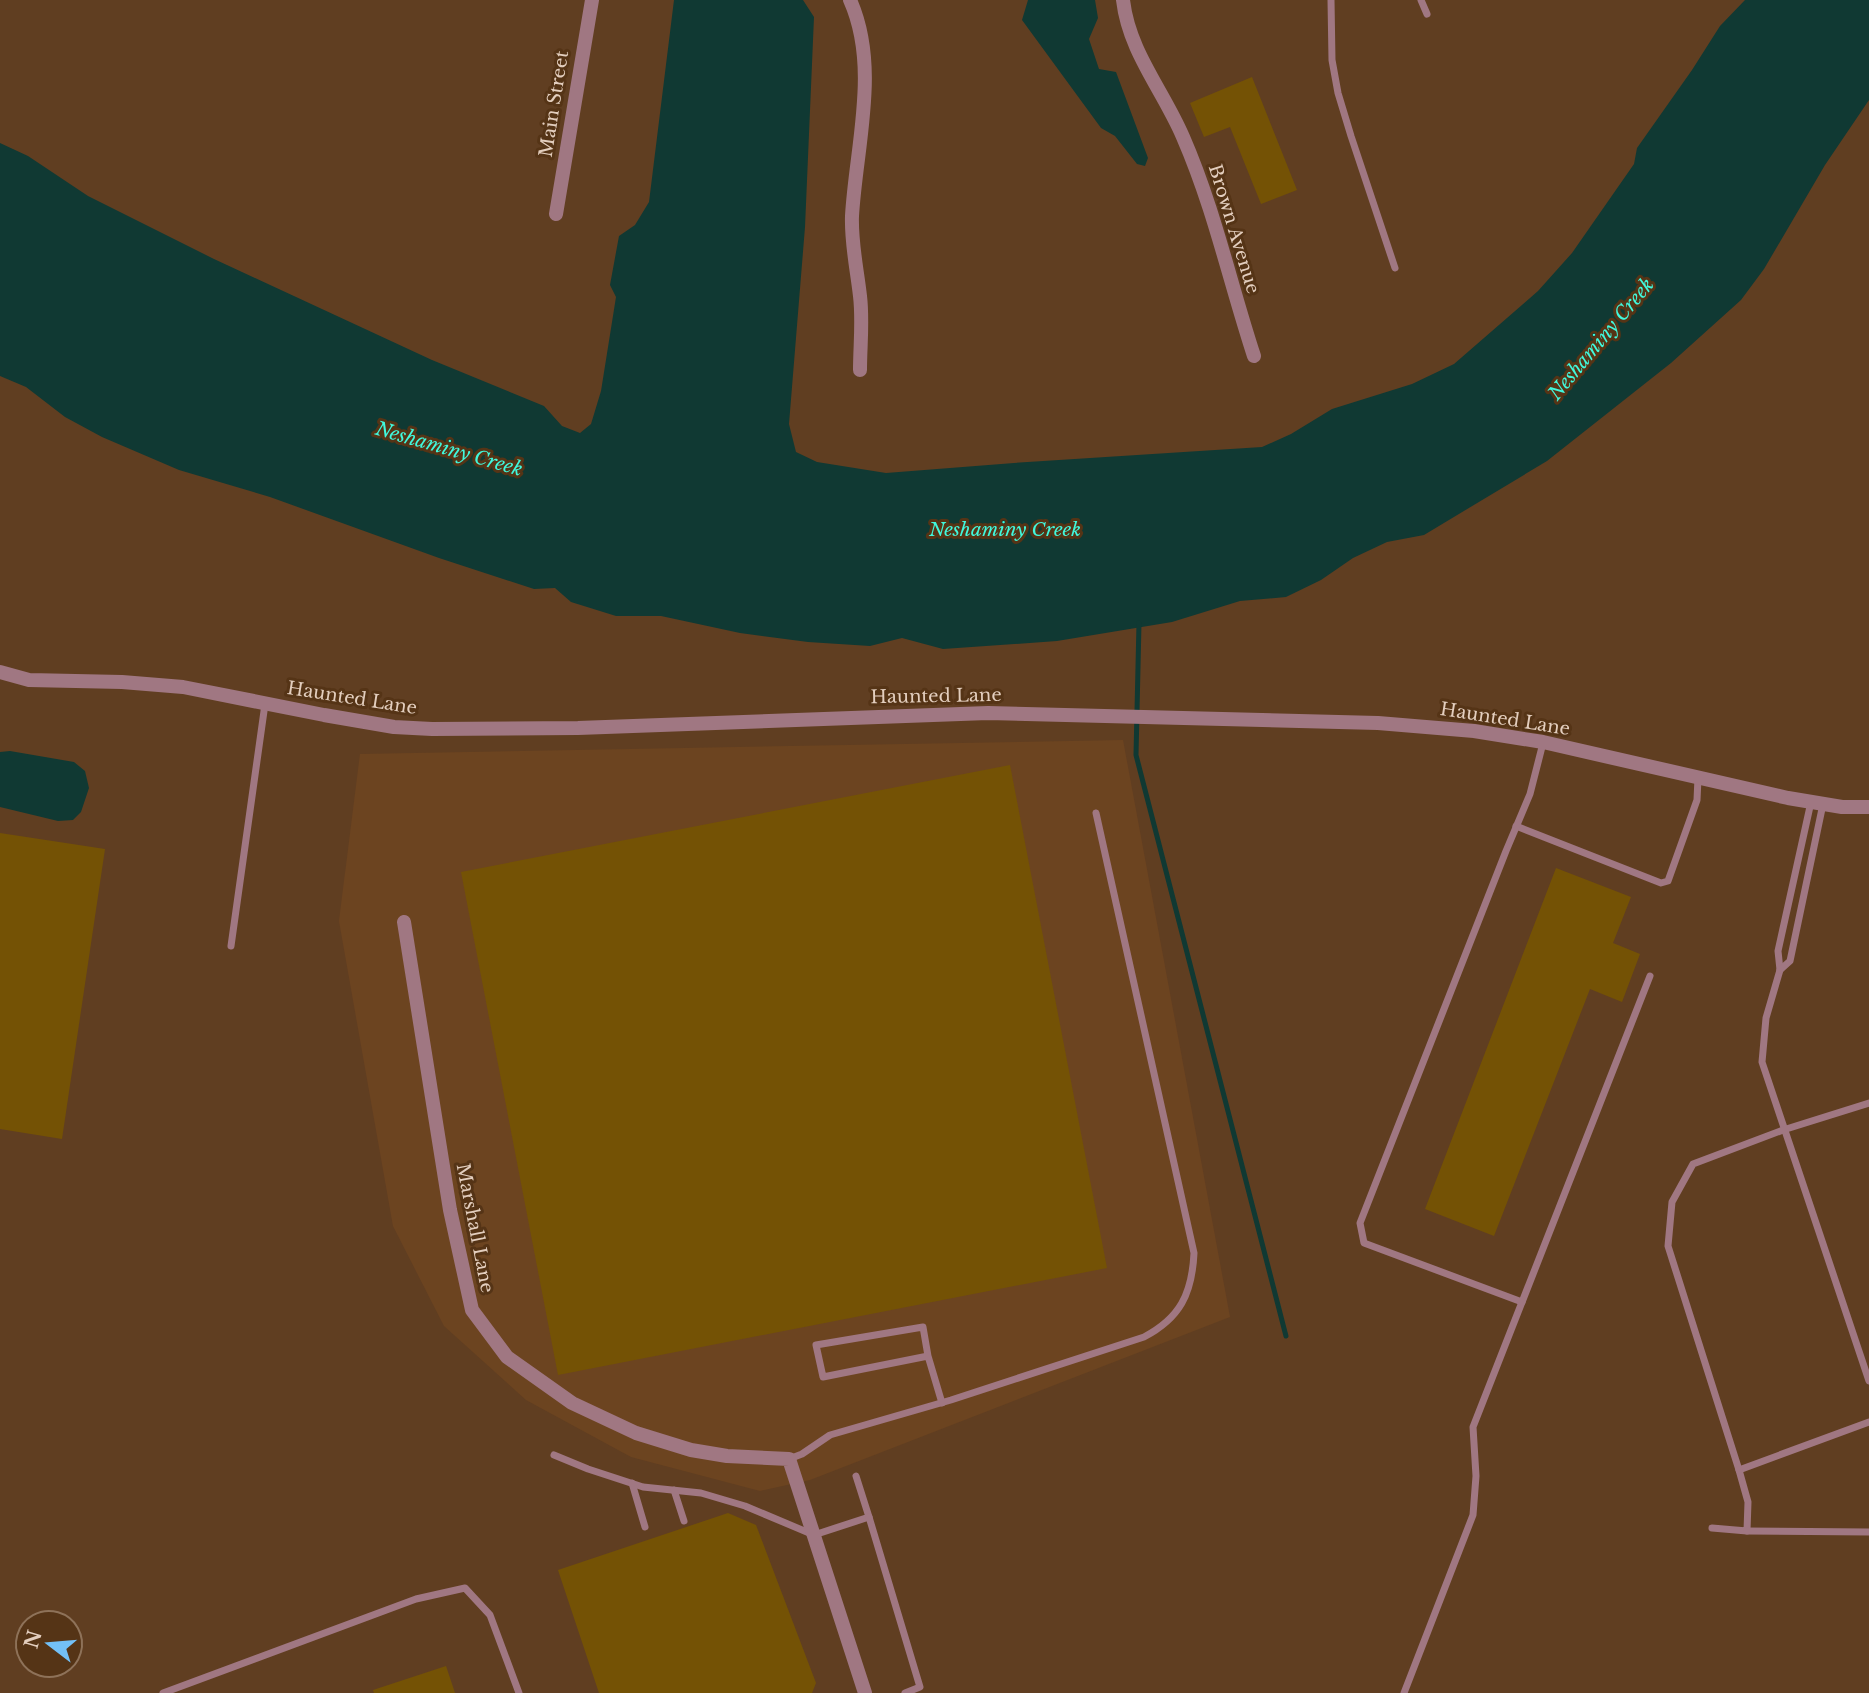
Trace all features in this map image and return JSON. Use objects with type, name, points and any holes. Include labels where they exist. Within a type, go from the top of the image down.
[{"type":"street","name":"Main Street","points":[[556,214],[592,0]]},
{"type":"street","points":[[850,0],[861,33],[864,69],[852,219],[862,324],[860,370]]},
{"type":"street","name":"Brown Avenue","points":[[1124,0],[1129,31],[1138,53],[1183,135],[1208,199],[1235,299],[1254,356]]},
{"type":"street","name":"Haunted Lane","points":[[0,671],[29,680],[122,682],[183,687],[383,725],[432,729],[552,729],[988,713],[1378,723],[1475,731],[1543,742],[1817,803],[1869,807]]},
{"type":"street","name":"Marshall Lane","points":[[404,922],[450,1210],[472,1310],[507,1357],[572,1403],[636,1433],[691,1450],[727,1456],[789,1459]]},
{"type":"street","points":[[789,1459],[865,1693]]},
{"type":"lane","points":[[1331,0],[1332,60],[1338,93],[1395,268]]},
{"type":"lane","points":[[1421,0],[1427,14]]},
{"type":"lane","points":[[230,946],[265,703]]},
{"type":"lane","points":[[1522,1302],[1364,1243],[1360,1223],[1530,794],[1543,742]]},
{"type":"lane","points":[[1516,826],[1661,883],[1668,881],[1697,800],[1698,778]]},
{"type":"lane","points":[[1780,970],[1790,961],[1809,863],[1817,803]]},
{"type":"lane","points":[[1817,803],[1778,951],[1780,970],[1766,1018],[1762,1062],[1869,1381]]},
{"type":"lane","points":[[789,1459],[802,1454],[830,1435],[942,1403],[1144,1337],[1163,1327],[1175,1316],[1193,1268],[1194,1253],[1096,813]]},
{"type":"lane","points":[[1404,1693],[1473,1515],[1476,1476],[1473,1427],[1650,976]]},
{"type":"lane","points":[[1747,1531],[1748,1502],[1668,1246],[1672,1202],[1693,1164],[1783,1130],[1869,1103]]},
{"type":"lane","points":[[928,1356],[822,1377],[816,1345],[923,1327],[928,1356],[942,1403]]},
{"type":"lane","points":[[1739,1470],[1869,1422]]},
{"type":"lane","points":[[554,1454],[588,1469],[643,1487],[701,1493],[745,1506],[814,1535],[869,1517]]},
{"type":"lane","points":[[856,1476],[920,1687],[905,1693]]},
{"type":"lane","points":[[632,1483],[645,1527]]},
{"type":"lane","points":[[674,1490],[684,1521]]},
{"type":"lane","points":[[1712,1528],[1747,1531],[1869,1532]]},
{"type":"lane","points":[[163,1693],[416,1599],[465,1588],[490,1615],[519,1693]]},
{"type":"shaded area","points":[[1123,740],[1230,1317],[810,1480],[760,1491],[631,1457],[526,1400],[444,1326],[393,1226],[339,921],[360,754]]},
{"type":"water","name":"Neshaminy Creek","points":[[674,0],[803,0],[814,17],[805,227],[789,424],[796,452],[817,462],[886,473],[1262,447],[1291,434],[1332,409],[1412,384],[1454,364],[1538,291],[1572,253],[1634,164],[1637,148],[1720,26],[1745,0],[1869,0],[1869,100],[1825,165],[1764,269],[1741,300],[1671,363],[1547,461],[1424,535],[1387,542],[1353,558],[1321,580],[1286,597],[1240,601],[1172,622],[1057,641],[943,649],[902,638],[870,646],[808,642],[740,633],[661,616],[616,616],[571,602],[555,588],[534,589],[270,497],[179,470],[102,437],[65,417],[26,387],[0,376],[0,143],[28,156],[88,196],[214,259],[432,360],[544,406],[562,426],[580,433],[591,424],[601,391],[616,297],[610,285],[619,236],[635,225],[649,202]]},
{"type":"water","points":[[1028,0],[1095,0],[1098,18],[1089,39],[1099,69],[1116,72],[1148,158],[1145,166],[1137,164],[1115,136],[1101,128],[1022,20]]},
{"type":"water","points":[[10,751],[74,762],[85,771],[89,788],[81,812],[73,820],[58,821],[0,807],[0,752]]},
{"type":"building","points":[[1252,77],[1297,190],[1261,204],[1230,127],[1204,137],[1190,103]]},
{"type":"building","points":[[1010,765],[1107,1268],[558,1375],[461,872]]},
{"type":"building","points":[[0,833],[105,849],[62,1139],[0,1129]]},
{"type":"building","points":[[1556,868],[1631,897],[1613,943],[1640,954],[1622,1002],[1590,989],[1494,1236],[1425,1209]]},
{"type":"building","points":[[728,1513],[756,1525],[816,1683],[812,1693],[599,1693],[558,1570]]},
{"type":"building","points":[[446,1666],[455,1693],[374,1693],[373,1690]]},
{"type":"waterway","points":[[1139,623],[1136,755],[1286,1336]]}]
